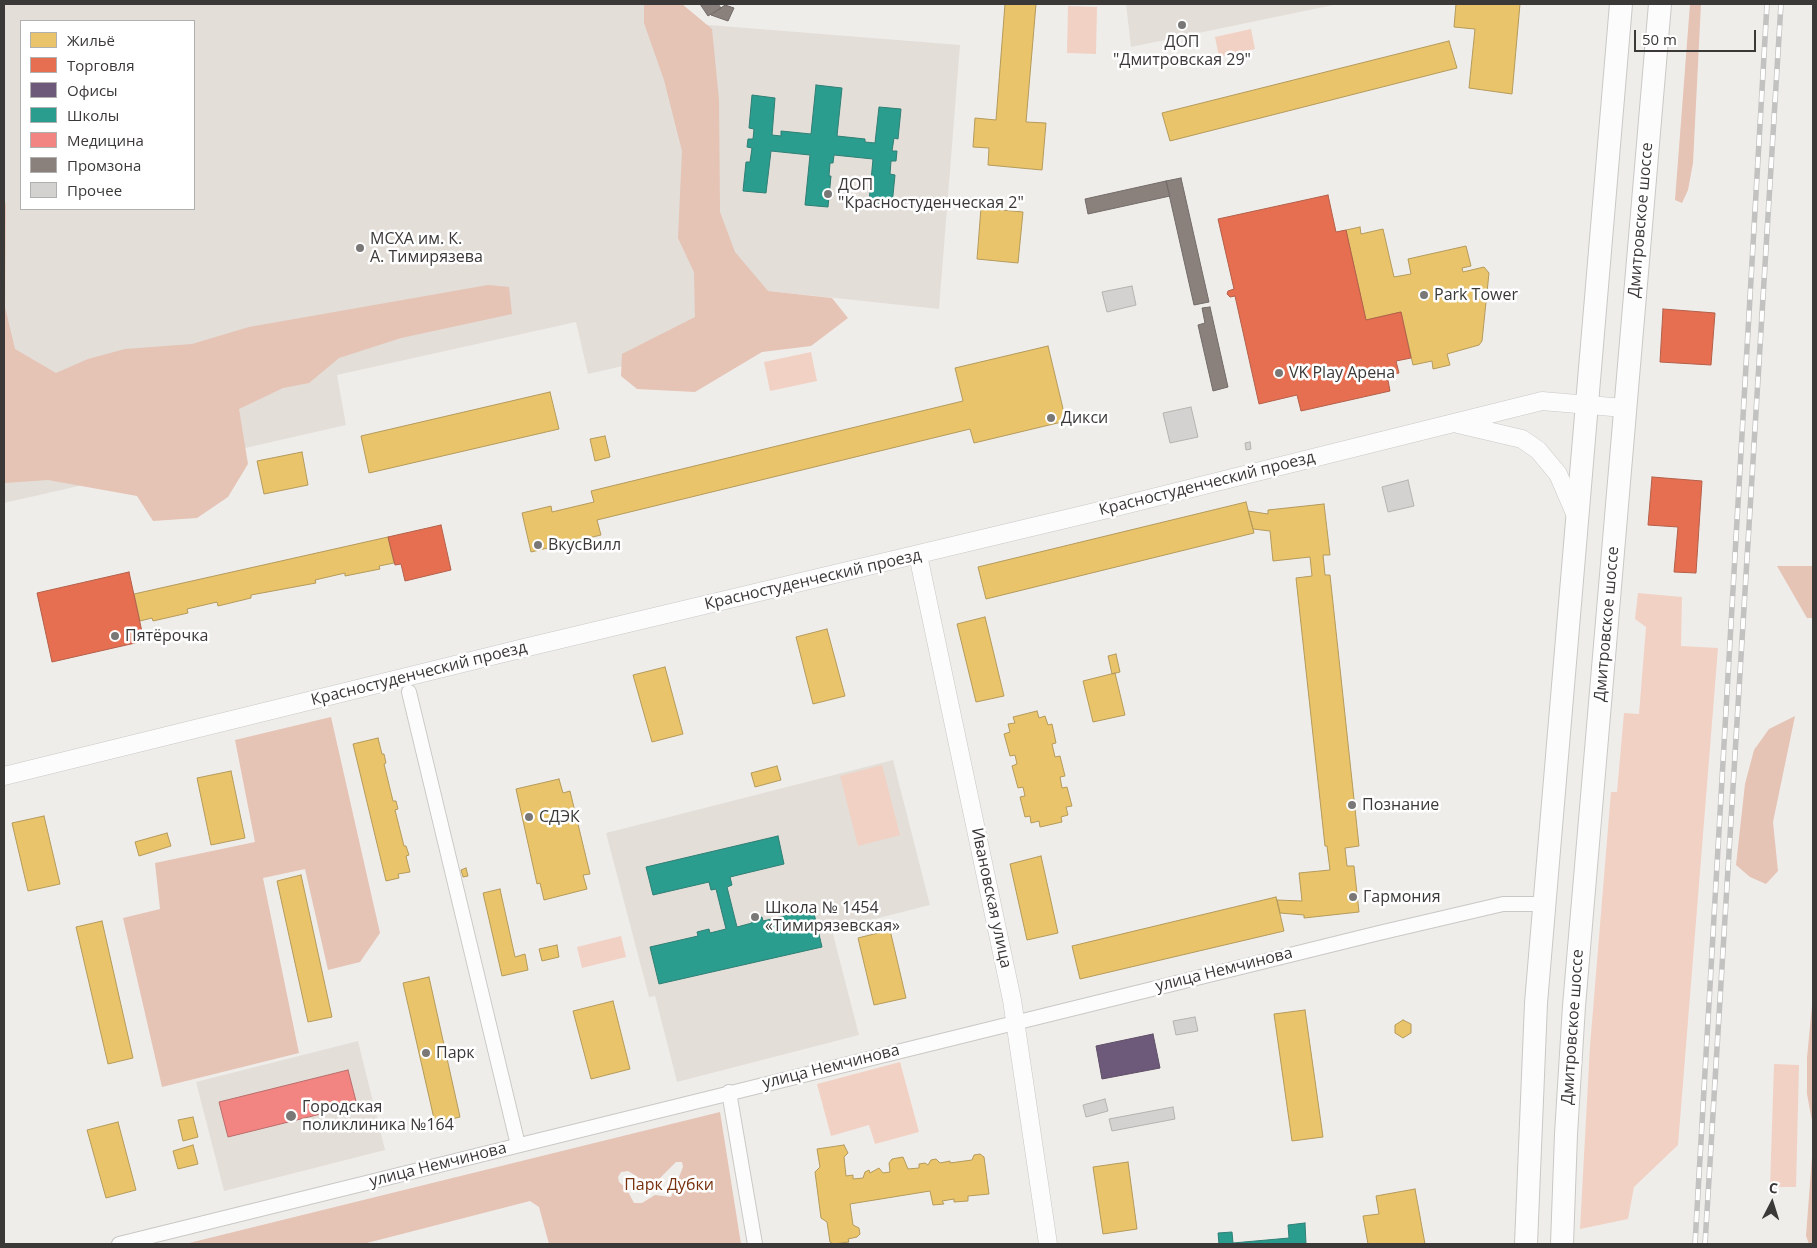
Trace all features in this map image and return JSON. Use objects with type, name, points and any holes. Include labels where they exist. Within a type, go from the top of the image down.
[{"type":"main road","points":[[1526,1244],[1535,1021],[1578,522],[1586,405],[1622,4]]},
{"type":"main road","name":"Дмитровское шоссе","points":[[1562,1244],[1566,1134],[1574,1006],[1660,4]]},
{"type":"street","name":"Красностуденческий проезд","points":[[4,776],[512,651],[918,555],[1542,401],[1624,408]]},
{"type":"street","points":[[1453,423],[1522,439],[1538,450],[1558,474],[1578,522]]},
{"type":"street","name":"Ивановская улица","points":[[918,555],[986,873],[1015,1021],[1048,1244]]},
{"type":"street","points":[[409,692],[518,1145]]},
{"type":"street","name":"улица Немчинова","points":[[119,1244],[1015,1021],[1502,904],[1545,904]]},
{"type":"street","points":[[729,1092],[755,1244]]},
{"type":"shaded area","name":"МСХА им. К. А. Тимирязева","points":[[4,4],[681,4],[684,23],[960,45],[939,309],[768,291],[731,341],[588,374],[576,322],[337,375],[346,425],[4,503]]},
{"type":"shaded area","points":[[644,4],[682,4],[712,29],[719,100],[720,212],[735,252],[768,291],[832,298],[848,318],[811,346],[762,352],[695,392],[637,389],[621,376],[622,354],[695,317],[694,272],[678,238],[682,151],[664,80],[644,23]]},
{"type":"shaded area","name":"ДОП \"Дмитровская 29\"","points":[[1126,4],[1338,4],[1131,47]]},
{"type":"shaded area","points":[[1690,4],[1701,4],[1693,163],[1688,190],[1682,203],[1675,200]]},
{"type":"shaded area","points":[[1068,6],[1097,7],[1096,54],[1067,53]]},
{"type":"shaded area","points":[[1251,29],[1255,49],[1219,57],[1215,37]]},
{"type":"shaded area","points":[[4,198],[6,205],[5,307],[15,349],[56,373],[88,359],[125,349],[192,344],[249,327],[488,285],[509,287],[512,314],[401,338],[339,358],[309,383],[283,388],[239,409],[248,464],[228,497],[197,518],[153,521],[137,496],[48,480],[4,483]]},
{"type":"shaded area","points":[[811,352],[817,381],[770,391],[764,362]]},
{"type":"shaded area","points":[[1777,566],[1813,566],[1813,618],[1807,618]]},
{"type":"shaded area","points":[[1638,593],[1682,597],[1681,646],[1718,648],[1678,1145],[1634,1187],[1628,1219],[1580,1229],[1590,1046],[1611,792],[1617,792],[1624,713],[1639,714],[1646,627],[1635,619]]},
{"type":"shaded area","points":[[1795,716],[1773,822],[1778,871],[1766,884],[1750,877],[1736,865],[1745,784],[1754,750],[1769,729]]},
{"type":"shaded area","points":[[331,717],[380,933],[360,962],[328,970],[305,869],[263,878],[299,1053],[162,1087],[123,918],[160,909],[155,863],[255,842],[235,740]]},
{"type":"shaded area","name":"Школа № 1454 «Тимирязевская»","points":[[893,760],[930,905],[832,930],[859,1035],[677,1082],[655,996],[649,997],[606,833]]},
{"type":"shaded area","points":[[882,765],[900,835],[858,846],[840,776]]},
{"type":"shaded area","points":[[621,936],[626,957],[582,968],[577,947]]},
{"type":"shaded area","points":[[1813,995],[1813,1126],[1807,1094],[1807,1058]]},
{"type":"shaded area","name":"Городская поликлиника №164","points":[[358,1041],[385,1150],[224,1191],[196,1082]]},
{"type":"shaded area","points":[[900,1062],[919,1132],[875,1144],[869,1125],[831,1136],[817,1084]]},
{"type":"shaded area","points":[[1774,1064],[1799,1065],[1796,1187],[1770,1187]]},
{"type":"shaded area","name":"Парк Дубки","points":[[720,1112],[741,1244],[549,1244],[539,1207],[530,1201],[363,1244],[185,1244]],"holes":[[[676,1162],[682,1162],[683,1167],[671,1197],[655,1195],[642,1203],[634,1203],[626,1188],[619,1182],[618,1177],[621,1172],[628,1171],[646,1182],[652,1182],[660,1178]]]},
{"type":"shaded area","points":[[1813,1143],[1813,1244],[1809,1244],[1806,1236]]},
{"type":"building: Жильё","points":[[1005,4],[1036,4],[1026,122],[1046,123],[1042,170],[988,165],[989,148],[973,147],[975,118],[996,120]]},
{"type":"building: Жильё","points":[[1456,4],[1520,4],[1512,94],[1469,88],[1475,29],[1454,27]]},
{"type":"building: Жильё","points":[[1449,41],[1457,68],[1170,141],[1162,113]]},
{"type":"building: Жильё","points":[[981,208],[1023,212],[1018,263],[977,259]]},
{"type":"building: Жильё","name":"Park Tower","points":[[1360,227],[1361,234],[1383,229],[1394,277],[1411,274],[1408,259],[1466,246],[1471,266],[1462,268],[1463,272],[1484,267],[1489,273],[1482,341],[1479,345],[1447,354],[1450,365],[1433,369],[1432,361],[1413,365],[1401,312],[1366,320],[1346,230]]},
{"type":"building: Жильё","points":[[1048,346],[1066,421],[974,443],[970,429],[597,520],[601,535],[531,552],[522,513],[551,506],[552,512],[594,502],[591,491],[963,401],[955,368]]},
{"type":"building: Жильё","points":[[550,392],[559,429],[369,473],[361,436]]},
{"type":"building: Жильё","points":[[605,436],[610,457],[595,461],[590,439]]},
{"type":"building: Жильё","points":[[302,452],[308,485],[264,494],[257,461]]},
{"type":"building: Жильё","points":[[1246,502],[1254,533],[986,599],[978,567]]},
{"type":"building: Жильё","points":[[1324,504],[1330,555],[1323,555],[1325,575],[1330,575],[1359,846],[1345,848],[1347,866],[1354,866],[1359,912],[1304,918],[1304,915],[1280,913],[1277,900],[1302,901],[1299,873],[1330,870],[1327,846],[1325,846],[1296,578],[1312,576],[1310,557],[1273,561],[1270,531],[1253,529],[1248,511],[1268,514],[1268,510]]},
{"type":"building: Жильё","points":[[388,537],[394,563],[379,566],[380,569],[345,576],[345,573],[315,580],[316,583],[251,595],[251,598],[218,606],[217,602],[187,609],[188,613],[153,621],[152,618],[140,621],[134,594]]},
{"type":"building: Жильё","points":[[985,617],[1004,696],[976,702],[957,624]]},
{"type":"building: Жильё","points":[[827,629],[845,696],[813,704],[796,637]]},
{"type":"building: Жильё","points":[[1116,654],[1120,672],[1112,674],[1108,656]]},
{"type":"building: Жильё","points":[[665,667],[683,734],[652,742],[633,675]]},
{"type":"building: Жильё","points":[[1115,673],[1125,715],[1093,722],[1083,681]]},
{"type":"building: Жильё","points":[[1037,711],[1039,718],[1045,716],[1048,725],[1052,724],[1056,743],[1052,744],[1055,757],[1060,756],[1065,776],[1060,777],[1062,788],[1067,787],[1072,806],[1066,807],[1068,815],[1061,817],[1062,822],[1040,827],[1039,821],[1031,823],[1030,816],[1025,817],[1020,797],[1025,796],[1023,787],[1018,788],[1012,766],[1017,764],[1015,755],[1010,756],[1004,734],[1010,732],[1008,724],[1015,723],[1013,717]]},
{"type":"building: Жильё","points":[[378,738],[382,754],[384,754],[386,763],[384,764],[393,801],[396,801],[398,809],[395,810],[404,846],[406,846],[409,855],[406,856],[410,872],[398,874],[399,878],[386,881],[353,744]]},
{"type":"building: Жильё","points":[[777,766],[781,780],[755,787],[751,773]]},
{"type":"building: Жильё","points":[[231,771],[245,838],[211,845],[197,778]]},
{"type":"building: Жильё","points":[[559,779],[563,793],[570,791],[590,874],[583,875],[587,889],[544,900],[540,883],[537,884],[516,789]]},
{"type":"building: Жильё","points":[[44,816],[60,884],[28,891],[12,823]]},
{"type":"building: Жильё","points":[[167,833],[171,846],[139,856],[135,842]]},
{"type":"building: Жильё","points":[[1041,856],[1058,933],[1027,940],[1010,864]]},
{"type":"building: Жильё","points":[[466,868],[468,876],[463,877],[461,870]]},
{"type":"building: Жильё","points":[[301,875],[332,1017],[308,1022],[277,881]]},
{"type":"building: Жильё","points":[[500,889],[515,957],[525,954],[528,970],[502,976],[483,893]]},
{"type":"building: Жильё","points":[[1276,897],[1284,931],[1080,979],[1072,946]]},
{"type":"building: Жильё","points":[[102,921],[133,1058],[108,1064],[76,927]]},
{"type":"building: Жильё","points":[[890,930],[906,998],[874,1005],[858,938]]},
{"type":"building: Жильё","points":[[557,945],[559,957],[542,961],[539,949]]},
{"type":"building: Жильё","points":[[429,977],[460,1117],[435,1123],[403,983]]},
{"type":"building: Жильё","points":[[613,1001],[630,1069],[591,1079],[573,1011]]},
{"type":"building: Жильё","points":[[1305,1010],[1323,1137],[1292,1141],[1274,1014]]},
{"type":"building: Жильё","points":[[1403,1020],[1411,1024],[1411,1033],[1403,1038],[1395,1033],[1395,1025]]},
{"type":"building: Жильё","points":[[193,1117],[198,1137],[183,1141],[178,1120]]},
{"type":"building: Жильё","points":[[118,1122],[136,1190],[106,1198],[87,1130]]},
{"type":"building: Жильё","points":[[193,1145],[198,1164],[178,1169],[173,1151]]},
{"type":"building: Жильё","points":[[844,1145],[848,1153],[844,1157],[846,1176],[853,1175],[853,1179],[863,1178],[865,1172],[869,1170],[870,1173],[879,1168],[883,1173],[890,1172],[889,1163],[892,1159],[903,1157],[908,1169],[919,1168],[919,1164],[925,1163],[928,1165],[931,1160],[936,1159],[940,1163],[972,1160],[974,1155],[980,1154],[984,1157],[989,1194],[968,1196],[968,1201],[954,1202],[954,1199],[942,1201],[944,1204],[933,1205],[930,1191],[850,1204],[853,1225],[859,1228],[860,1234],[857,1237],[848,1239],[849,1242],[833,1244],[830,1242],[827,1222],[821,1218],[815,1172],[820,1167],[817,1149]]},
{"type":"building: Жильё","points":[[1128,1162],[1137,1229],[1103,1234],[1093,1167]]},
{"type":"building: Жильё","points":[[1415,1189],[1425,1244],[1368,1244],[1363,1216],[1379,1214],[1376,1196]]},
{"type":"building: Торговля","points":[[1328,195],[1336,232],[1346,230],[1366,320],[1401,312],[1411,358],[1396,361],[1399,373],[1387,375],[1390,391],[1301,411],[1297,395],[1259,404],[1235,296],[1230,297],[1227,294],[1228,291],[1234,289],[1218,219]]},
{"type":"building: Торговля","points":[[1663,309],[1715,313],[1711,365],[1660,362]]},
{"type":"building: Торговля","points":[[1652,477],[1702,481],[1696,573],[1674,572],[1678,527],[1648,525]]},
{"type":"building: Торговля","points":[[441,525],[451,570],[405,581],[401,564],[395,565],[388,537]]},
{"type":"building: Торговля","points":[[129,572],[144,641],[52,662],[37,593]]},
{"type":"building: Офисы","points":[[1153,1034],[1160,1068],[1102,1079],[1096,1046]]},
{"type":"building: Школы","points":[[816,85],[842,88],[837,136],[865,139],[865,142],[875,143],[879,107],[901,109],[898,139],[894,138],[892,151],[897,151],[896,161],[891,161],[890,174],[895,175],[892,205],[869,202],[873,159],[834,155],[833,163],[830,163],[829,176],[831,176],[828,207],[805,205],[810,155],[771,151],[766,193],[743,191],[746,162],[750,162],[752,148],[747,147],[748,139],[753,139],[754,129],[749,128],[752,95],[775,98],[772,135],[781,136],[781,131],[811,134]]},
{"type":"building: Школы","points":[[778,836],[784,864],[730,877],[732,885],[727,887],[737,927],[752,923],[751,919],[762,917],[763,921],[813,909],[822,947],[659,984],[650,947],[698,936],[697,932],[709,929],[710,933],[726,929],[716,889],[711,890],[709,882],[653,895],[646,867]]},
{"type":"building: Школы","points":[[1305,1223],[1306,1244],[1219,1244],[1218,1233],[1232,1232],[1233,1243],[1289,1238],[1288,1225]]},
{"type":"building: Медицина","points":[[348,1070],[357,1105],[228,1137],[219,1102]]},
{"type":"building: Промзона","points":[[700,4],[718,4],[721,8],[708,16]]},
{"type":"building: Промзона","points":[[725,5],[734,8],[728,21],[711,15]]},
{"type":"building: Промзона","points":[[1181,178],[1209,302],[1194,305],[1166,181]]},
{"type":"building: Промзона","points":[[1166,181],[1170,196],[1088,214],[1085,199]]},
{"type":"building: Промзона","points":[[1210,307],[1228,387],[1213,391],[1198,325],[1205,323],[1202,308]]},
{"type":"building: Прочее","points":[[1132,286],[1136,305],[1107,312],[1102,292]]},
{"type":"building: Прочее","points":[[1191,407],[1198,437],[1170,443],[1163,413]]},
{"type":"building: Прочее","points":[[1250,442],[1251,449],[1246,450],[1245,443]]},
{"type":"building: Прочее","points":[[1408,480],[1414,506],[1388,512],[1382,487]]},
{"type":"building: Прочее","points":[[1195,1017],[1198,1031],[1176,1035],[1173,1021]]},
{"type":"building: Прочее","points":[[1105,1099],[1108,1111],[1086,1117],[1083,1105]]},
{"type":"building: Прочее","points":[[1173,1107],[1175,1119],[1112,1131],[1109,1119]]},
{"type":"railway","points":[[1695,1244],[1767,4]]},
{"type":"railway","points":[[1705,1244],[1781,4]]},
{"type":"place","name":"ДОП \"Дмитровская 29\"","points":[[1182,25]]},
{"type":"place","name":"ДОП \"Красностуденческая 2\"","points":[[828,194]]},
{"type":"place","name":"МСХА им. К. А. Тимирязева","points":[[360,248]]},
{"type":"place","name":"Park Tower","points":[[1424,295]]},
{"type":"place","name":"VK Play Арена","points":[[1279,373]]},
{"type":"place","name":"Дикси","points":[[1051,418]]},
{"type":"place","name":"ВкусВилл","points":[[538,545]]},
{"type":"place","name":"Пятёрочка","points":[[115,636]]},
{"type":"place","name":"Познание","points":[[1352,805]]},
{"type":"place","name":"СДЭК","points":[[529,817]]},
{"type":"place","name":"Гармония","points":[[1353,897]]},
{"type":"place","name":"Школа № 1454 «Тимирязевская»","points":[[755,917]]},
{"type":"place","name":"Парк","points":[[426,1053]]},
{"type":"place","name":"Городская поликлиника №164","points":[[291,1116]]}]
